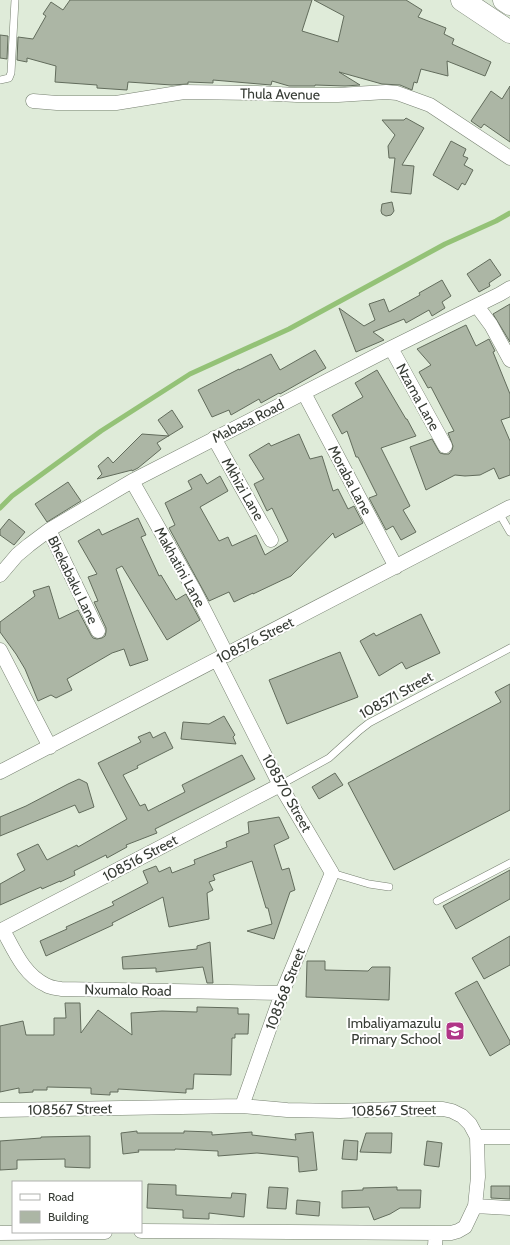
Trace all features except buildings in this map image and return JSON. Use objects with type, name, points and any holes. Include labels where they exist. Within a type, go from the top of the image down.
[{"type":"main road","points":[[462,0],[510,32]]},
{"type":"main road","points":[[504,0],[510,4]]},
{"type":"street","name":"Thula Avenue","points":[[33,101],[57,103],[116,103],[184,92],[338,95],[386,92],[402,95],[430,105],[510,158]]},
{"type":"street","name":"Mabasa Road","points":[[0,575],[16,555],[29,544],[49,530],[132,481],[510,288]]},
{"type":"street","points":[[477,306],[491,325],[510,360]]},
{"type":"street","name":"Nzama Lane","points":[[391,348],[445,446]]},
{"type":"street","name":"Moraba Lane","points":[[304,393],[396,567]]},
{"type":"street","name":"Mkhizi Lane","points":[[214,438],[271,540]]},
{"type":"street","name":"Makhatini Lane","points":[[132,481],[194,590],[222,657]]},
{"type":"street","name":"108576 Street","points":[[0,772],[505,510]]},
{"type":"street","name":"Bhekabaku Lane","points":[[49,530],[98,631]]},
{"type":"street","points":[[0,650],[50,746]]},
{"type":"street","name":"108570 Street","points":[[222,657],[280,785],[332,873]]},
{"type":"street","name":"108516 Street","points":[[2,930],[280,785]]},
{"type":"street","name":"108568 Street","points":[[242,1106],[282,993],[332,873]]},
{"type":"street","name":"Nxumalo Road","points":[[2,930],[27,971],[35,979],[54,988],[282,993]]},
{"type":"street","name":"108567 Street","points":[[0,1110],[242,1106],[287,1110],[340,1111],[443,1109],[452,1111],[462,1116],[470,1124],[477,1137]]},
{"type":"street","points":[[142,1231],[436,1239],[465,1227],[476,1206],[478,1177],[477,1137],[510,1137]]},
{"type":"street","points":[[476,1206],[510,1208]]},
{"type":"street","points":[[0,1233],[12,1233]]},
{"type":"lane","points":[[0,80],[9,78],[11,73],[15,0]]},
{"type":"lane","points":[[505,510],[510,532]]},
{"type":"lane","name":"108571 Street","points":[[280,785],[329,758],[369,723],[510,648]]},
{"type":"lane","points":[[437,901],[510,863]]},
{"type":"lane","points":[[332,873],[369,884],[389,887]]},
{"type":"waterway","points":[[0,508],[12,496],[101,431],[190,374],[289,329],[445,244],[510,213]]},
{"type":"place","name":"Imbaliyamazulu Primary School","points":[[455,1031]]}]
